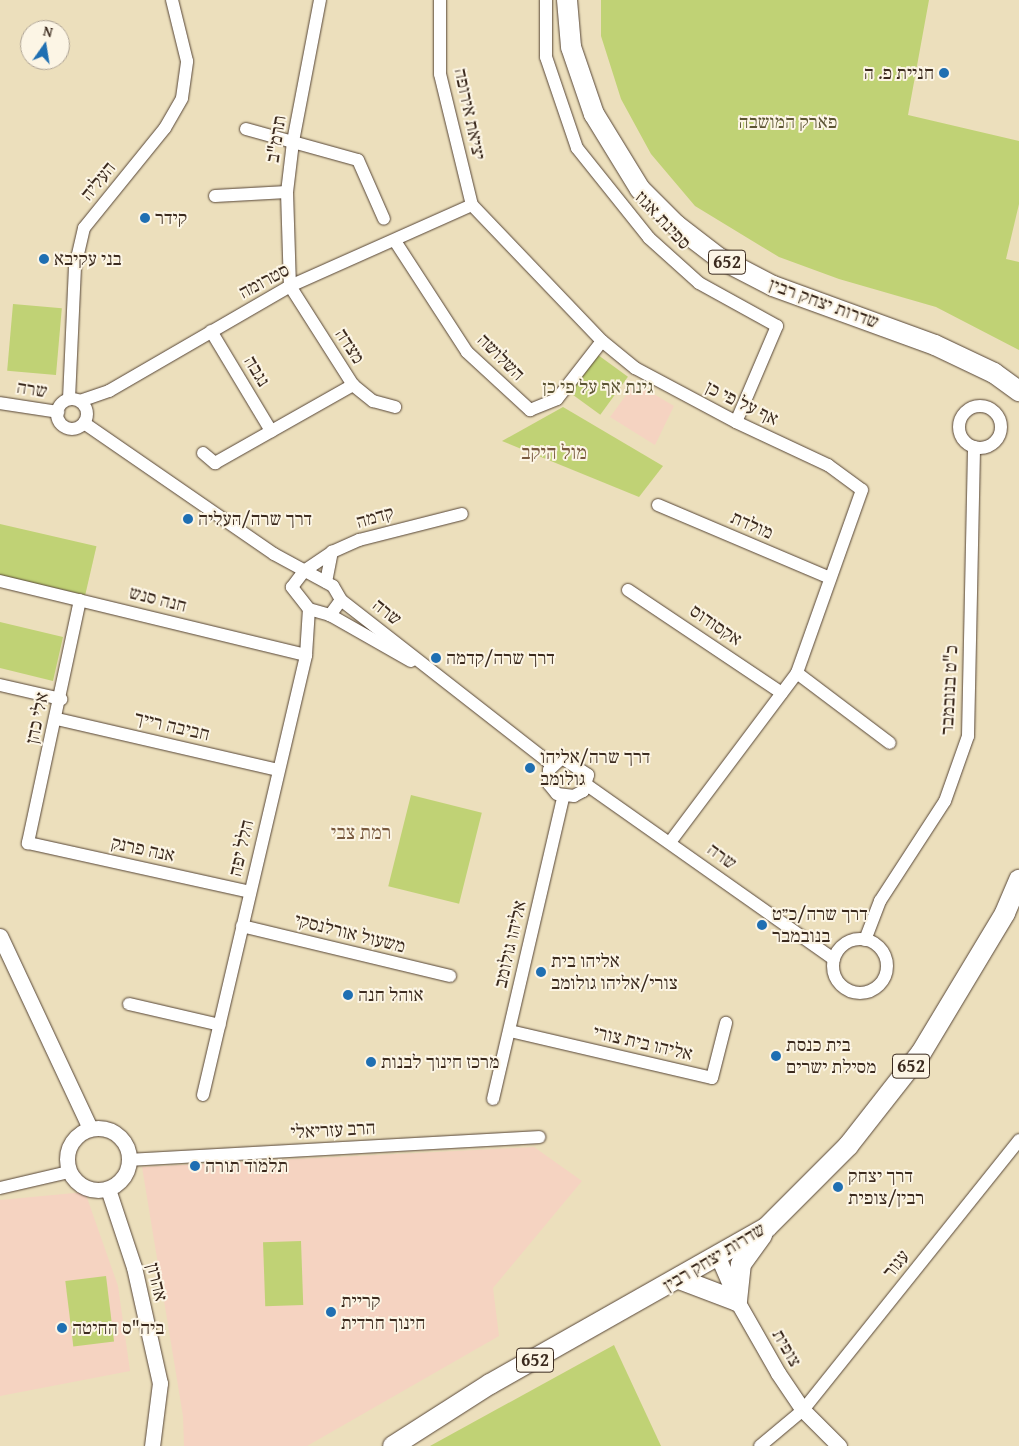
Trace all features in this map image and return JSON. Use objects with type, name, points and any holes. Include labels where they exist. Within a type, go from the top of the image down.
[{"type":"main road","name":"שדרות יצחק רבין","points":[[567,0],[572,48],[594,114],[640,189],[676,225],[719,258],[773,286],[935,345],[994,373],[1019,391]]},
{"type":"main road","name":"שדרות יצחק רבין","points":[[393,1446],[490,1384],[718,1257],[767,1227],[848,1146],[921,1053],[1005,913],[1019,880]]},
{"type":"main road","points":[[679,1279],[737,1302],[741,1264],[767,1227]]},
{"type":"street","name":"העליה","points":[[74,400],[75,266],[84,228],[165,128],[182,98],[187,61],[172,0]]},
{"type":"street","name":"תרמ\"ב","points":[[290,286],[287,192],[293,142],[320,0]]},
{"type":"street","name":"יציאת אירופה","points":[[440,0],[440,74],[472,205]]},
{"type":"street","name":"ספינת אגוז","points":[[546,0],[546,57],[577,148],[649,238],[699,283],[777,326],[736,422]]},
{"type":"street","points":[[246,129],[358,160],[384,220]]},
{"type":"street","points":[[215,196],[287,192]]},
{"type":"street","name":"סטרומה","points":[[74,400],[109,391],[290,286],[472,205]]},
{"type":"street","name":"אף על פי כן","points":[[472,205],[602,341],[635,368],[736,422],[828,465],[862,490],[797,673],[670,842]]},
{"type":"street","name":"השלושה","points":[[394,241],[467,352],[530,410],[557,399],[602,341]]},
{"type":"street","name":"מצדה","points":[[290,286],[353,385],[373,401],[395,407]]},
{"type":"street","name":"נגבה","points":[[211,331],[271,431]]},
{"type":"street","points":[[203,454],[215,463],[353,385]]},
{"type":"street","points":[[74,400],[86,408],[84,423],[76,428],[67,428],[60,422],[58,412],[61,404],[74,400]]},
{"type":"street","name":"שרה","points":[[0,403],[58,412]]},
{"type":"street","points":[[84,423],[274,554],[326,582],[332,552]]},
{"type":"street","name":"כ\"ט בנובמבר","points":[[865,940],[880,901],[945,801],[968,736],[974,447]]},
{"type":"street","name":"מולדת","points":[[658,505],[830,578]]},
{"type":"street","name":"קדמה","points":[[304,570],[332,552],[359,540],[462,514]]},
{"type":"street","points":[[304,570],[292,587],[309,609],[330,615],[435,673]]},
{"type":"street","name":"חנה סנש","points":[[0,581],[306,655]]},
{"type":"street","name":"שרה","points":[[326,582],[338,592],[341,600],[552,765]]},
{"type":"street","name":"אקסודוס","points":[[628,590],[782,693]]},
{"type":"street","name":"אלי כהן","points":[[28,844],[57,719],[80,600]]},
{"type":"street","points":[[330,615],[341,600]]},
{"type":"street","name":"הלל יפה","points":[[203,1095],[306,655],[309,609]]},
{"type":"street","points":[[797,673],[890,743]]},
{"type":"street","points":[[0,685],[61,699]]},
{"type":"street","name":"חביבה רייך","points":[[57,719],[278,770]]},
{"type":"street","points":[[562,758],[588,775],[587,784],[580,794],[563,797],[549,784],[552,765],[562,758]]},
{"type":"street","name":"שרה","points":[[587,784],[834,959]]},
{"type":"street","name":"אליהו גולומב","points":[[492,1099],[510,1031],[563,797]]},
{"type":"street","name":"אנה פרנק","points":[[28,844],[250,892]]},
{"type":"street","name":"משעול אורלנסקי","points":[[242,926],[450,976]]},
{"type":"street","points":[[0,936],[90,1128]]},
{"type":"street","points":[[865,940],[880,950],[887,966],[885,975],[874,989],[856,993],[840,985],[833,968],[834,959],[842,946],[865,940]]},
{"type":"street","points":[[129,1004],[220,1024]]},
{"type":"street","name":"אליהו בית צורי","points":[[510,1031],[712,1078],[726,1023]]},
{"type":"street","points":[[90,1128],[109,1130],[118,1134],[128,1150],[129,1160],[123,1178],[108,1189],[98,1191],[81,1186],[69,1172],[66,1161],[70,1146],[80,1133],[90,1128]]},
{"type":"street","name":"הרב עזריאלי","points":[[129,1160],[539,1136]]},
{"type":"street","name":"עגור","points":[[760,1446],[803,1410],[1019,1140]]},
{"type":"street","points":[[0,1188],[69,1172]]},
{"type":"street","name":"אהרון","points":[[108,1189],[134,1267],[160,1383],[152,1446]]},
{"type":"street","name":"צופית","points":[[718,1257],[737,1302],[803,1410],[839,1446]]},
{"type":"shaded area","points":[[635,383],[674,406],[655,445],[610,417]]},
{"type":"shaded area","name":"קריית חינוך חרדית","points":[[534,1147],[582,1181],[493,1288],[499,1336],[307,1446],[184,1446],[183,1416],[142,1167]]},
{"type":"shaded area","name":"ביה\"ס החיטה","points":[[85,1192],[118,1286],[130,1371],[0,1396],[0,1200]]},
{"type":"green space","name":"פארק המושבה","points":[[601,0],[929,0],[908,115],[1019,141],[1019,204],[1006,259],[1019,262],[1019,350],[936,307],[839,279],[779,257],[695,206],[651,154],[621,99],[601,36]]},
{"type":"green space","points":[[13,304],[62,308],[56,375],[7,371]]},
{"type":"green space","name":"גינת אף על פי כן","points":[[598,355],[628,377],[600,415],[570,393]]},
{"type":"green space","points":[[563,407],[663,466],[639,497],[502,441]]},
{"type":"green space","points":[[0,524],[96,546],[85,595],[0,575]]},
{"type":"green space","points":[[0,622],[63,637],[53,681],[0,668]]},
{"type":"green space","points":[[411,795],[482,813],[459,904],[388,886]]},
{"type":"green space","points":[[301,1241],[303,1305],[265,1306],[263,1242]]},
{"type":"green space","points":[[106,1276],[114,1342],[73,1347],[65,1281]]},
{"type":"green space","points":[[614,1345],[661,1446],[430,1446]]},
{"type":"place","name":"חניית פ. ה","points":[[944,73]]},
{"type":"place","name":"קידר","points":[[145,218]]},
{"type":"place","name":"בני עקיבא","points":[[44,259]]},
{"type":"place","name":"דרך שרה/העליה","points":[[188,519]]},
{"type":"place","name":"דרך שרה/קדמה","points":[[436,658]]},
{"type":"place","name":"דרך שרה/אליהו גולומב","points":[[530,768]]},
{"type":"place","name":"דרך שרה/כ״ט בנובמבר","points":[[762,925]]},
{"type":"place","name":"אליהו בית צורי/אליהו גולומב","points":[[541,972]]},
{"type":"place","name":"אוהל חנה","points":[[348,995]]},
{"type":"place","name":"בית כנסת מסילת ישרים","points":[[776,1056]]},
{"type":"place","name":"מרכז חינוך לבנות","points":[[371,1062]]},
{"type":"place","name":"תלמוד תורה","points":[[195,1166]]},
{"type":"place","name":"דרך יצחק רבין/צופית","points":[[838,1187]]},
{"type":"place","name":"קריית חינוך חרדית","points":[[331,1312]]},
{"type":"place","name":"ביה\"ס החיטה","points":[[62,1328]]},
{"type":"district","name":"מול היקב","points":[[554,451]]},
{"type":"district","name":"רמת צבי","points":[[361,831]]}]
